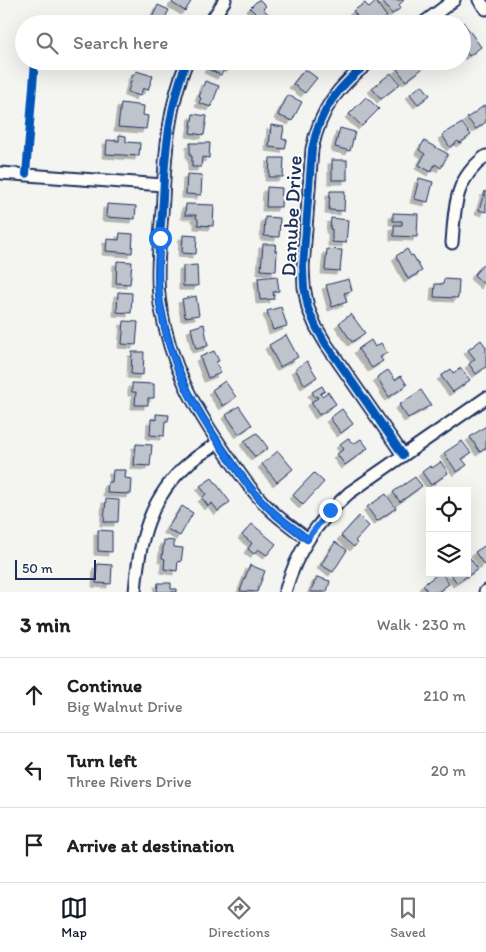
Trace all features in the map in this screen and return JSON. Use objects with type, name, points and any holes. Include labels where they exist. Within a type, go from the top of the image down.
[{"type":"street","points":[[215,15],[225,0]]},
{"type":"street","points":[[434,15],[454,0]]},
{"type":"street","points":[[479,0],[486,9]]},
{"type":"street","points":[[185,70],[170,122],[159,259],[160,303],[170,346],[179,374],[199,414],[218,443],[256,494],[274,513],[307,539]]},
{"type":"street","name":"Danube Drive","points":[[358,70],[335,94],[327,106],[315,135],[312,149],[304,258],[304,287],[308,308],[316,327],[403,455]]},
{"type":"street","points":[[452,243],[456,200],[461,185],[469,171],[486,156]]},
{"type":"street","points":[[0,173],[164,185]]},
{"type":"street","points":[[285,592],[294,564],[307,539],[330,510],[349,493],[486,398]]},
{"type":"street","points":[[135,592],[141,542],[154,507],[170,482],[180,471],[218,443]]},
{"type":"building","points":[[173,0],[192,0],[185,11],[172,3]]},
{"type":"building","points":[[260,0],[266,6],[263,9],[270,15],[255,15],[250,8]]},
{"type":"building","points":[[381,0],[404,0],[399,5],[401,8],[392,14]]},
{"type":"building","points":[[376,2],[386,15],[356,15],[353,11],[365,3],[369,8]]},
{"type":"building","points":[[158,5],[169,10],[166,15],[153,15]]},
{"type":"building","points":[[471,33],[481,47],[471,54]]},
{"type":"building","points":[[210,70],[224,70],[221,75]]},
{"type":"building","points":[[304,70],[317,78],[305,93],[293,84]]},
{"type":"building","points":[[398,70],[421,70],[406,81]]},
{"type":"building","points":[[136,71],[153,76],[148,90],[143,88],[140,96],[128,92],[133,74]]},
{"type":"building","points":[[391,73],[400,84],[381,99],[372,88]]},
{"type":"building","points":[[205,81],[219,86],[211,107],[199,103],[201,98],[199,97]]},
{"type":"building","points":[[422,85],[430,95],[418,104],[410,94]]},
{"type":"building","points":[[288,95],[302,102],[292,121],[278,115]]},
{"type":"building","points":[[366,97],[379,109],[362,126],[349,114]]},
{"type":"building","points":[[121,103],[144,106],[143,115],[148,116],[146,129],[118,127]]},
{"type":"building","points":[[485,105],[486,122],[476,129],[467,118]]},
{"type":"building","points":[[193,114],[207,116],[204,135],[190,133]]},
{"type":"building","points":[[462,123],[471,135],[450,147],[442,135]]},
{"type":"building","points":[[271,125],[284,127],[282,139],[287,140],[285,149],[269,147]]},
{"type":"building","points":[[340,128],[355,132],[350,151],[335,147]]},
{"type":"building","points":[[119,135],[126,136],[126,142],[140,143],[139,156],[106,154],[107,140],[119,141]]},
{"type":"building","points":[[424,141],[448,154],[441,168],[435,164],[431,172],[419,165],[425,154],[419,150]]},
{"type":"building","points":[[190,143],[210,143],[209,158],[202,157],[201,167],[192,167]]},
{"type":"building","points":[[270,158],[284,158],[283,177],[269,177]]},
{"type":"building","points":[[332,160],[347,160],[347,180],[332,180]]},
{"type":"building","points":[[187,174],[202,175],[201,195],[186,194]]},
{"type":"building","points":[[419,178],[433,182],[428,202],[414,199]]},
{"type":"building","points":[[267,187],[282,188],[281,207],[266,207]]},
{"type":"building","points":[[330,191],[345,191],[344,211],[329,210]]},
{"type":"building","points":[[486,192],[486,212],[479,210]]},
{"type":"building","points":[[107,204],[136,206],[135,219],[106,217]]},
{"type":"building","points":[[186,204],[214,205],[213,226],[198,225],[196,215],[185,215]]},
{"type":"building","points":[[393,213],[418,214],[417,237],[394,236],[394,225],[402,225],[402,221],[393,221]]},
{"type":"building","points":[[265,217],[280,218],[279,237],[264,236]]},
{"type":"building","points":[[331,218],[348,220],[346,243],[332,242]]},
{"type":"building","points":[[120,233],[133,234],[132,253],[106,251],[107,239],[119,240]]},
{"type":"building","points":[[183,235],[197,236],[196,254],[182,253]]},
{"type":"building","points":[[263,244],[276,244],[276,271],[261,270]]},
{"type":"building","points":[[327,249],[342,250],[340,271],[325,270]]},
{"type":"building","points":[[407,249],[411,256],[413,255],[422,271],[408,279],[396,256]]},
{"type":"building","points":[[117,261],[132,262],[130,284],[116,283]]},
{"type":"building","points":[[486,261],[486,284],[485,285],[474,275]]},
{"type":"building","points":[[197,265],[198,286],[183,286],[183,266]]},
{"type":"building","points":[[277,276],[279,291],[273,292],[274,299],[260,300],[258,278]]},
{"type":"building","points":[[349,279],[352,291],[344,293],[347,302],[332,307],[326,285]]},
{"type":"building","points":[[444,279],[459,280],[458,298],[434,297],[435,284],[443,284]]},
{"type":"building","points":[[118,292],[132,293],[131,313],[117,312]]},
{"type":"building","points":[[196,296],[199,315],[185,317],[182,299]]},
{"type":"building","points":[[281,307],[287,326],[273,330],[267,311]]},
{"type":"building","points":[[351,314],[365,333],[352,342],[339,323]]},
{"type":"building","points":[[124,321],[138,322],[136,345],[122,344]]},
{"type":"building","points":[[204,324],[208,346],[196,349],[191,328]]},
{"type":"building","points":[[286,335],[298,357],[280,367],[269,345]]},
{"type":"building","points":[[371,340],[375,347],[381,343],[387,353],[380,357],[383,361],[372,368],[358,349]]},
{"type":"building","points":[[481,340],[486,347],[486,367],[476,374],[469,364],[475,359],[468,350]]},
{"type":"building","points":[[214,351],[219,361],[216,362],[221,373],[208,378],[200,357]]},
{"type":"building","points":[[132,352],[144,352],[143,375],[131,374]]},
{"type":"building","points":[[307,361],[317,377],[305,385],[295,369]]},
{"type":"building","points":[[461,368],[470,380],[453,392],[441,376],[451,369],[453,373]]},
{"type":"building","points":[[388,370],[395,380],[401,376],[407,385],[389,397],[377,377]]},
{"type":"building","points":[[225,381],[236,397],[223,406],[212,390]]},
{"type":"building","points":[[132,383],[154,384],[154,398],[148,398],[148,405],[135,405],[136,392],[132,392]]},
{"type":"building","points":[[322,386],[325,391],[320,394],[322,396],[328,392],[336,404],[319,415],[311,402],[318,398],[312,392]]},
{"type":"building","points":[[421,390],[431,405],[408,418],[399,405]]},
{"type":"building","points":[[239,406],[252,425],[239,434],[226,415]]},
{"type":"building","points":[[342,409],[353,424],[341,433],[330,418]]},
{"type":"building","points":[[156,414],[169,415],[168,421],[165,421],[164,436],[150,435],[151,419],[156,420]]},
{"type":"building","points":[[486,426],[486,448],[480,452],[470,437]]},
{"type":"building","points":[[257,433],[268,448],[255,457],[244,441]]},
{"type":"building","points":[[348,438],[353,444],[361,439],[368,448],[345,465],[337,454],[344,449],[340,444]]},
{"type":"building","points":[[462,441],[471,453],[462,459],[467,465],[457,472],[444,453]]},
{"type":"building","points":[[136,444],[152,445],[150,466],[134,465]]},
{"type":"building","points":[[278,451],[293,469],[277,482],[262,464]]},
{"type":"building","points":[[441,462],[448,473],[431,485],[422,472],[430,466],[432,468]]},
{"type":"building","points":[[113,470],[126,470],[125,478],[132,479],[131,494],[107,493],[108,482],[112,482]]},
{"type":"building","points":[[314,473],[324,482],[303,505],[293,495]]},
{"type":"building","points":[[415,477],[422,486],[400,502],[393,492]]},
{"type":"building","points":[[212,478],[230,502],[218,511],[212,503],[208,506],[202,498],[206,494],[200,486]]},
{"type":"building","points":[[386,494],[396,508],[377,521],[367,507]]},
{"type":"building","points":[[106,499],[119,500],[118,522],[104,522]]},
{"type":"building","points":[[182,506],[193,513],[180,536],[167,529]]},
{"type":"building","points":[[359,516],[369,526],[355,541],[357,543],[354,547],[341,536]]},
{"type":"building","points":[[252,524],[276,544],[267,555],[258,549],[254,554],[248,549],[252,543],[242,535]]},
{"type":"building","points":[[98,530],[112,531],[112,552],[98,551]]},
{"type":"building","points":[[164,540],[174,541],[174,547],[183,548],[181,562],[178,561],[177,571],[164,569],[165,559],[162,558]]},
{"type":"building","points":[[335,542],[347,550],[333,572],[321,565]]},
{"type":"building","points":[[486,545],[486,564],[484,565],[475,552]]},
{"type":"building","points":[[471,559],[478,569],[471,574]]},
{"type":"building","points":[[97,564],[112,565],[111,584],[96,583]]},
{"type":"building","points":[[250,565],[265,571],[257,592],[240,591]]},
{"type":"building","points":[[317,577],[330,581],[327,592],[310,592]]},
{"type":"building","points":[[434,577],[445,577],[449,584],[440,592],[428,592],[423,585]]},
{"type":"building","points":[[453,577],[466,577],[457,583]]},
{"type":"building","points":[[158,583],[171,583],[171,589],[177,589],[177,592],[157,592]]},
{"type":"cycle path","points":[[26,174],[34,70]]},
{"type":"cycle path","points":[[184,70],[176,94],[169,128],[159,251],[158,278],[160,304],[170,347],[194,403],[244,480],[278,516],[307,539]]},
{"type":"cycle path","points":[[360,70],[349,79],[332,99],[320,122],[312,149],[303,267],[304,287],[308,308],[326,344],[403,455]]},
{"type":"route","points":[[160,238],[160,303],[179,374],[199,414],[241,476],[256,494],[274,513],[307,539],[330,510]]}]
